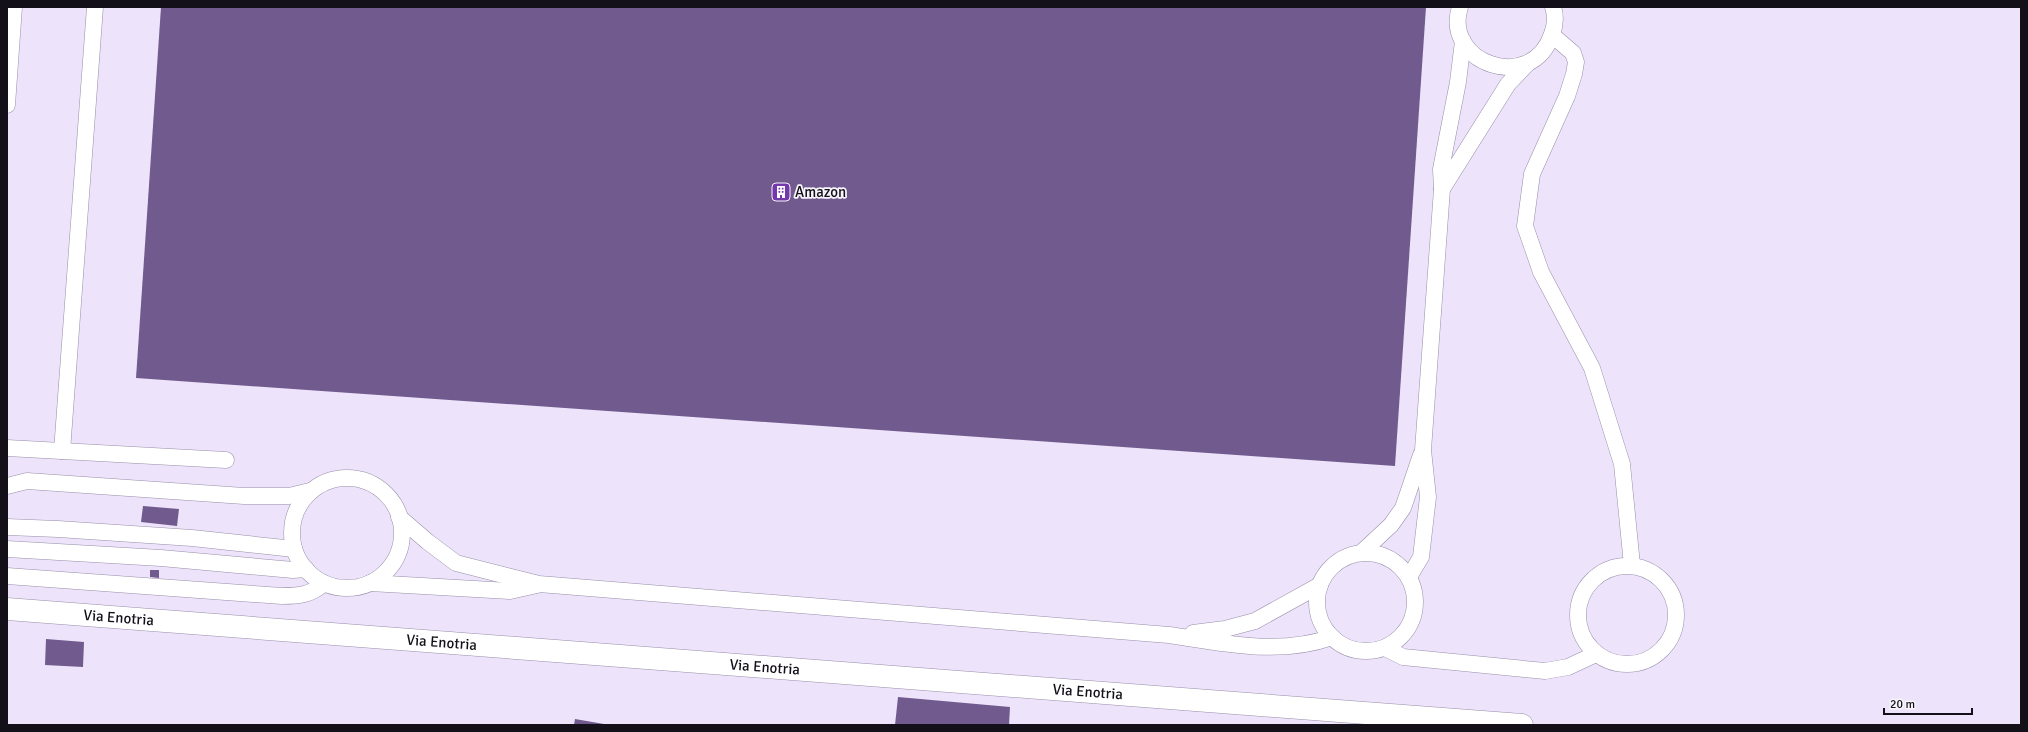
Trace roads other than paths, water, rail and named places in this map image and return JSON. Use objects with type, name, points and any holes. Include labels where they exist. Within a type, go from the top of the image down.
[{"type":"street","name":"Via Enotria","points":[[7,609],[1522,725]]},
{"type":"lane","points":[[7,105],[14,7]]},
{"type":"lane","points":[[62,451],[95,7]]},
{"type":"lane","points":[[1460,7],[1458,27],[1463,41],[1472,53],[1485,62],[1499,67],[1514,67],[1529,62]]},
{"type":"lane","points":[[1442,188],[1508,84],[1529,62],[1541,53],[1550,41],[1555,26],[1553,7]]},
{"type":"lane","points":[[1552,35],[1573,53],[1576,62],[1567,96],[1532,174],[1525,226],[1541,272],[1592,368],[1622,464],[1632,565]]},
{"type":"lane","points":[[1409,577],[1421,557],[1427,504],[1423,450],[1442,188],[1441,169],[1456,90],[1463,41]]},
{"type":"lane","points":[[7,448],[226,460]]},
{"type":"lane","points":[[1362,552],[1391,525],[1403,508],[1423,450]]},
{"type":"lane","points":[[354,478],[369,483],[382,491],[393,503],[400,517],[402,532],[400,548],[393,563],[383,575],[370,583],[355,588],[339,588],[324,583],[311,575],[300,563],[294,549],[291,534],[294,518],[300,503],[310,492],[323,483],[338,479],[354,478]]},
{"type":"lane","points":[[7,486],[27,481],[244,496],[289,496],[310,492]]},
{"type":"lane","points":[[400,517],[428,542],[456,563],[539,584],[1169,635],[1230,644],[1282,647],[1315,643],[1332,638]]},
{"type":"lane","points":[[7,527],[192,538],[294,549]]},
{"type":"lane","points":[[7,549],[161,558],[293,570],[306,569]]},
{"type":"lane","points":[[1362,552],[1376,553],[1389,558],[1401,566],[1409,577],[1415,590],[1416,604],[1413,618],[1407,631],[1397,641],[1385,648],[1371,651],[1357,650],[1344,646],[1332,638],[1323,626],[1318,613],[1317,599],[1320,585],[1326,573],[1336,563],[1348,556],[1362,552]]},
{"type":"lane","points":[[1632,565],[1646,568],[1658,576],[1668,586],[1674,598],[1677,612],[1676,626],[1670,640],[1662,651],[1650,659],[1637,664],[1623,664],[1609,661],[1596,654],[1580,631],[1577,617],[1578,603],[1584,590],[1593,578],[1604,570],[1618,566],[1632,565]]},
{"type":"lane","points":[[7,576],[282,596],[301,596],[315,592],[324,583]]},
{"type":"lane","points":[[370,583],[510,591],[539,584]]},
{"type":"lane","points":[[1169,635],[1225,629],[1256,621],[1320,585]]},
{"type":"lane","points":[[1385,648],[1402,657],[1545,671],[1568,667],[1596,654]]},
{"type":"place","name":"Amazon","points":[[781,192]]}]
